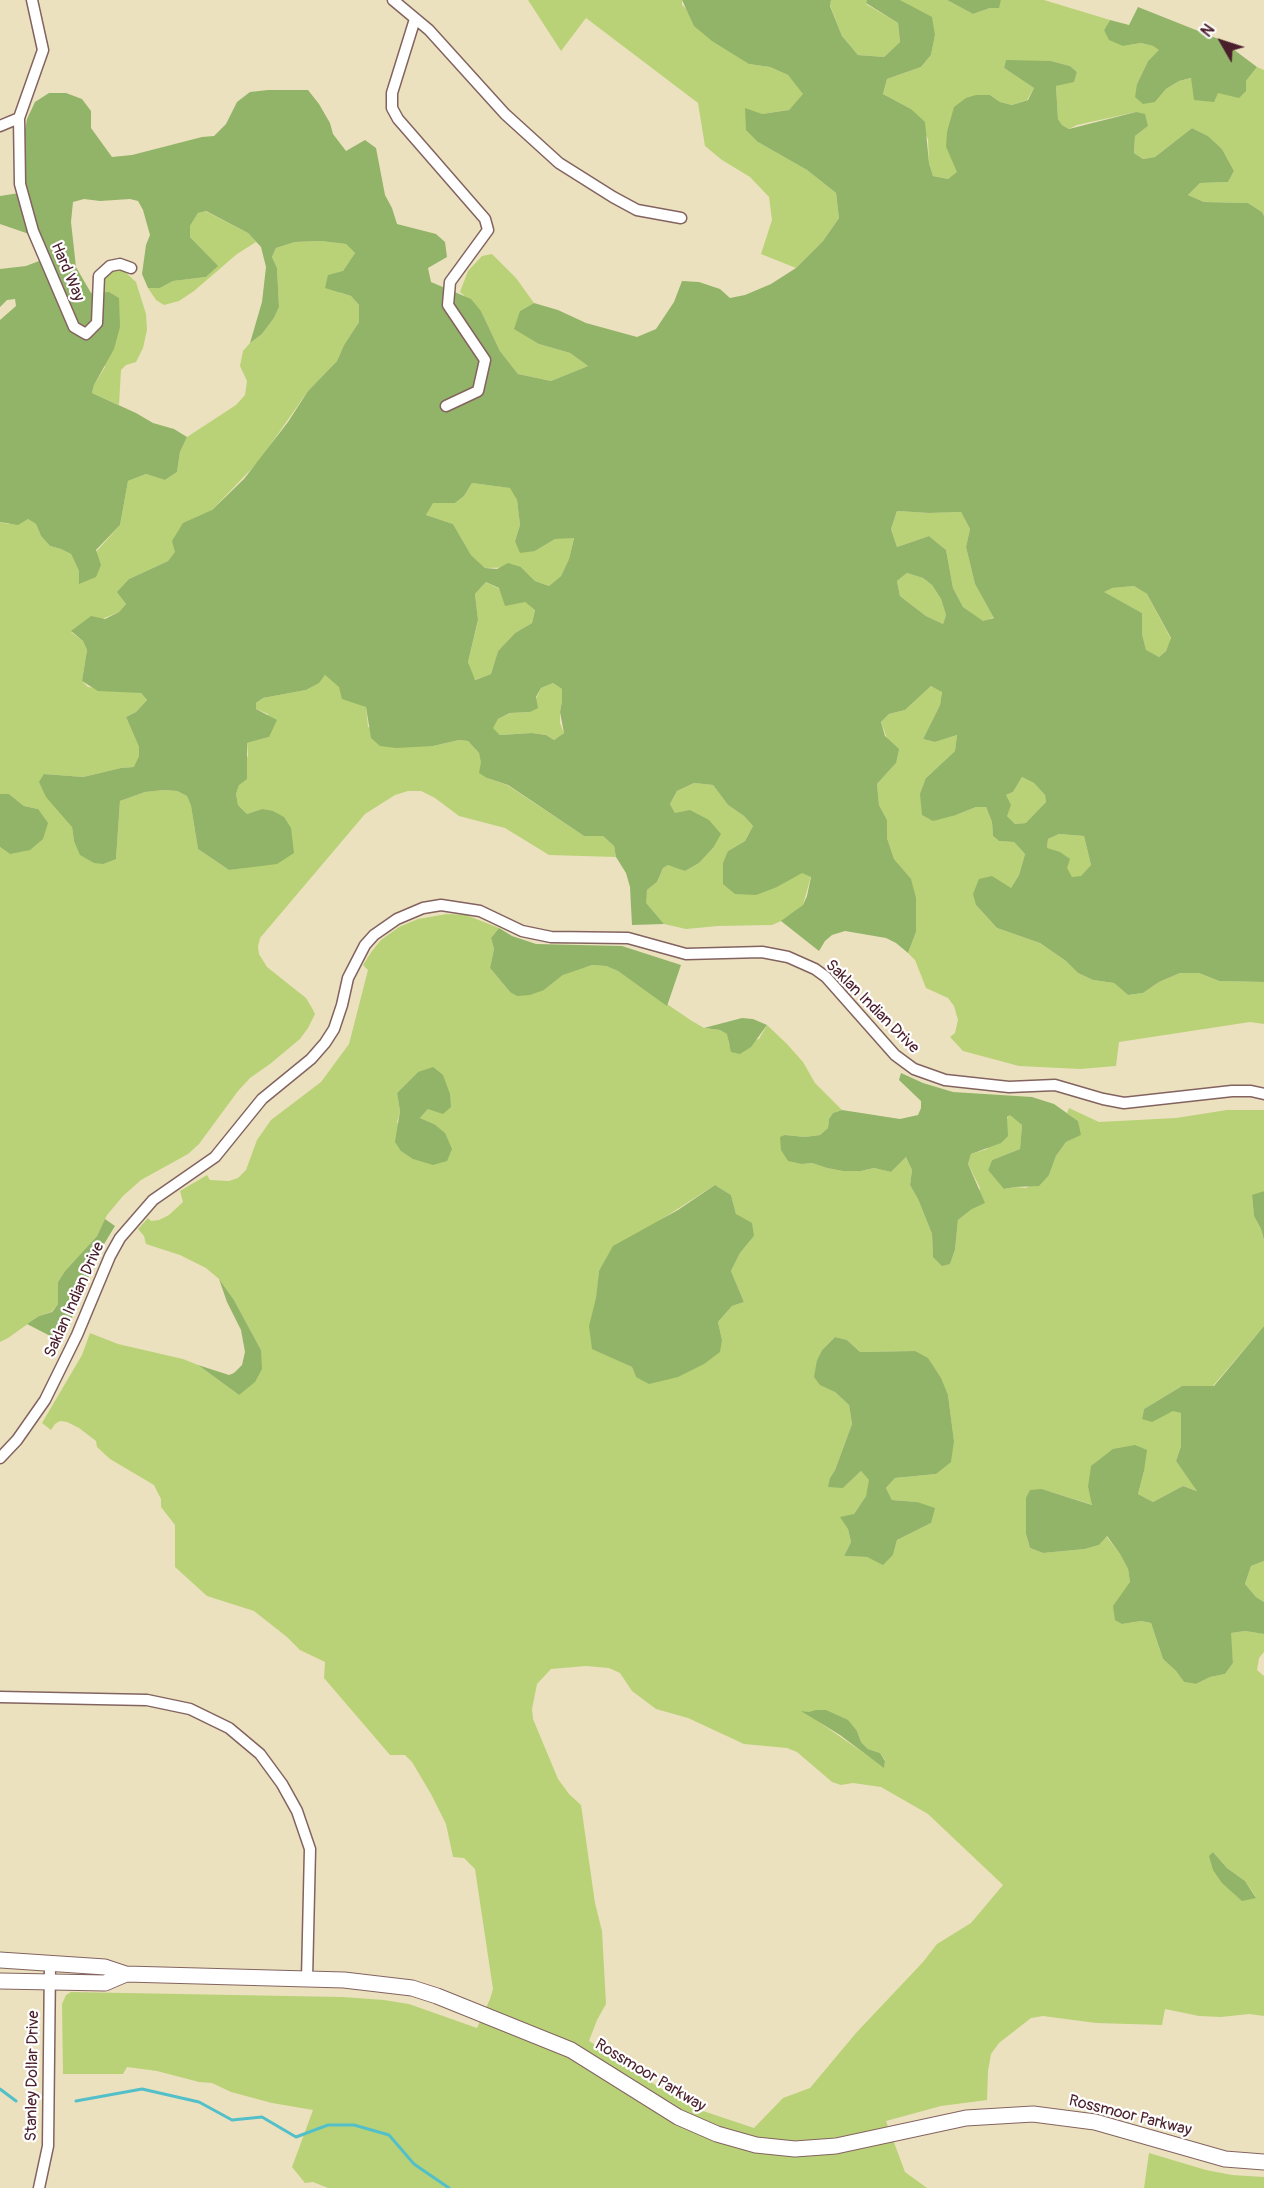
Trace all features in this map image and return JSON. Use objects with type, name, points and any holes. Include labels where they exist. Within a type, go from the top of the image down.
[{"type":"street","points":[[0,126],[19,117],[36,75],[43,50],[32,0]]},
{"type":"street","points":[[393,0],[429,30],[505,114],[559,163],[637,210],[681,218]]},
{"type":"street","points":[[415,19],[392,93],[392,108],[398,118],[485,219],[488,230],[450,282],[448,305],[485,360],[478,391],[446,406]]},
{"type":"street","name":"Hard Way","points":[[19,117],[20,184],[33,231],[74,327],[86,334],[97,323],[99,276],[110,266],[120,264],[131,268]]},
{"type":"street","name":"Saklan Indian Drive","points":[[0,1458],[17,1440],[45,1400],[77,1335],[110,1256],[127,1228],[153,1200],[215,1157],[262,1099],[311,1059],[333,1029],[342,1005],[348,978],[365,945],[374,935],[397,919],[423,908],[441,905],[480,911],[522,931],[550,938],[628,938],[686,954],[762,952],[788,957],[816,969],[826,977],[895,1055],[914,1069],[945,1080],[1009,1087],[1055,1085],[1124,1103],[1232,1091],[1264,1094]]},
{"type":"street","points":[[0,1696],[147,1700],[190,1710],[229,1728],[260,1754],[282,1784],[297,1811],[310,1848],[307,1979]]},
{"type":"street","name":"Rossmoor Parkway","points":[[0,1960],[105,1967],[126,1974],[307,1979],[386,1983],[412,1988],[571,2050],[697,2127],[756,2145],[795,2149],[836,2146],[966,2118],[1032,2114],[1080,2118],[1226,2159],[1264,2162]]},
{"type":"street","name":"Stanley Dollar Drive","points":[[39,2188],[48,2146],[50,1963]]},
{"type":"street","name":"Rossmoor Parkway","points":[[0,1981],[105,1983],[126,1974]]},
{"type":"green space","points":[[528,0],[682,0],[682,5],[749,64],[770,67],[788,75],[804,94],[789,110],[762,114],[758,142],[807,170],[836,193],[839,218],[823,241],[796,268],[761,254],[772,220],[769,197],[750,177],[722,160],[705,146],[698,103],[586,18],[561,51]]},
{"type":"green space","points":[[682,0],[831,0],[830,6],[842,36],[858,55],[884,57],[900,42],[898,23],[866,3],[867,0],[900,0],[932,17],[935,35],[931,55],[921,67],[887,79],[883,94],[911,109],[925,122],[929,163],[933,176],[948,179],[957,172],[946,147],[947,132],[954,107],[966,98],[976,95],[990,95],[1000,102],[1012,105],[1028,100],[1034,88],[1004,68],[1006,60],[1051,61],[1070,66],[1077,72],[1074,82],[1056,86],[1058,119],[1062,125],[1069,129],[1136,112],[1145,114],[1148,126],[1135,136],[1134,153],[1143,159],[1155,157],[1192,128],[1208,136],[1222,149],[1234,171],[1228,182],[1200,183],[1188,195],[1204,202],[1248,203],[1262,212],[1264,216],[1264,982],[1219,981],[1199,973],[1180,973],[1159,982],[1143,993],[1128,995],[1114,983],[1093,980],[1078,973],[1066,961],[1040,943],[997,928],[976,905],[973,894],[979,879],[992,876],[1011,888],[1019,875],[1025,854],[1014,842],[999,841],[993,836],[992,822],[986,807],[976,807],[933,821],[922,815],[920,794],[926,778],[955,751],[957,735],[935,742],[923,739],[940,705],[942,692],[931,686],[905,710],[889,714],[881,722],[885,736],[899,749],[896,763],[877,784],[879,805],[887,820],[887,838],[894,859],[911,879],[916,898],[916,932],[908,953],[886,938],[845,931],[832,935],[819,951],[781,921],[803,905],[807,896],[811,877],[802,873],[777,887],[756,895],[735,894],[723,884],[723,863],[728,851],[745,841],[753,826],[744,816],[728,805],[713,785],[694,783],[677,791],[670,804],[675,813],[690,810],[709,820],[721,834],[713,848],[699,863],[685,871],[668,865],[663,868],[657,882],[647,890],[646,903],[664,924],[632,925],[630,887],[626,873],[616,857],[614,846],[603,836],[584,836],[508,785],[479,773],[481,762],[479,753],[468,741],[459,740],[433,746],[396,748],[380,746],[371,738],[366,707],[342,699],[339,687],[325,675],[319,683],[306,690],[263,698],[256,703],[256,709],[277,720],[269,737],[247,743],[247,779],[239,785],[236,794],[238,805],[247,814],[262,809],[273,811],[284,817],[291,828],[294,853],[277,864],[229,870],[198,849],[191,806],[187,796],[177,791],[164,790],[145,792],[120,801],[116,859],[103,864],[94,863],[80,855],[74,841],[72,827],[46,797],[39,782],[44,774],[83,777],[134,767],[139,756],[139,747],[126,717],[136,712],[147,700],[141,693],[98,691],[82,681],[87,650],[83,641],[71,631],[91,616],[105,619],[119,612],[126,604],[117,592],[129,579],[168,561],[175,552],[172,541],[183,523],[212,510],[244,479],[288,422],[308,391],[337,361],[359,322],[359,305],[351,296],[325,288],[328,275],[343,271],[355,253],[346,244],[321,241],[295,242],[276,248],[272,257],[277,268],[279,307],[262,334],[250,343],[262,302],[266,267],[261,247],[248,233],[206,211],[198,213],[190,226],[190,237],[218,266],[206,277],[173,281],[160,288],[148,288],[142,274],[146,245],[150,235],[138,201],[84,199],[73,202],[71,222],[76,267],[91,293],[109,292],[119,298],[120,327],[114,349],[92,393],[187,437],[180,452],[177,472],[165,480],[146,474],[128,481],[120,525],[96,550],[101,565],[96,577],[79,584],[79,571],[71,554],[50,546],[41,536],[36,524],[28,519],[18,525],[0,522],[0,320],[16,306],[15,299],[7,300],[0,307],[0,269],[26,266],[39,261],[38,248],[29,234],[0,224],[0,196],[26,192],[24,136],[27,119],[35,102],[49,93],[66,93],[82,99],[91,111],[91,128],[112,157],[132,155],[214,136],[226,124],[237,102],[250,92],[308,90],[330,123],[333,134],[346,151],[365,140],[376,148],[385,195],[397,224],[436,234],[445,242],[447,257],[428,268],[431,282],[471,299],[481,311],[500,351],[518,374],[551,381],[588,366],[570,353],[539,344],[514,329],[520,311],[534,303],[558,310],[586,323],[637,337],[656,329],[674,302],[682,281],[699,282],[720,289],[730,298],[745,295],[771,284],[796,268],[823,241],[839,218],[836,193],[807,170],[758,142],[746,130],[745,108],[762,114],[789,110],[803,94],[788,75],[770,67],[749,64],[712,41],[694,26]],"holes":[[[472,483],[510,488],[517,500],[520,525],[515,541],[520,553],[535,551],[555,539],[574,538],[569,559],[561,576],[549,586],[535,581],[521,567],[508,563],[497,569],[485,568],[471,555],[453,524],[426,515],[433,503],[455,503],[464,496]],[[897,511],[961,512],[970,529],[966,547],[975,584],[994,618],[983,621],[963,607],[953,588],[946,550],[929,536],[897,547],[891,529]],[[907,573],[923,578],[932,585],[941,599],[946,615],[943,624],[926,616],[900,596],[897,581]],[[486,582],[499,588],[505,606],[525,602],[535,610],[532,623],[515,633],[498,651],[491,674],[475,680],[468,662],[478,620],[475,594]],[[1134,586],[1147,594],[1171,638],[1166,651],[1159,657],[1146,650],[1142,634],[1142,613],[1104,592],[1112,588]],[[553,683],[562,689],[560,712],[564,733],[554,740],[546,735],[532,733],[500,735],[493,728],[498,719],[510,713],[530,712],[538,708],[536,697],[541,688]],[[1022,777],[1034,783],[1045,795],[1046,802],[1026,823],[1015,824],[1007,816],[1011,805],[1006,795],[1013,792]],[[1059,834],[1084,836],[1091,865],[1081,876],[1072,877],[1067,868],[1070,859],[1060,852],[1047,848],[1048,839]]]},
{"type":"green space","points":[[831,0],[867,0],[866,4],[898,23],[900,42],[884,57],[858,55],[842,36],[830,5]]},
{"type":"green space","points":[[900,0],[947,0],[973,14],[990,8],[998,8],[1001,0],[1044,0],[1110,20],[1104,30],[1123,46],[1141,43],[1160,50],[1148,61],[1137,84],[1155,102],[1166,89],[1179,81],[1192,78],[1195,100],[1246,81],[1257,67],[1264,70],[1264,216],[1262,212],[1248,203],[1204,202],[1188,195],[1200,183],[1228,182],[1234,171],[1222,149],[1208,136],[1192,128],[1155,157],[1143,159],[1134,153],[1135,136],[1148,126],[1136,112],[1077,125],[1069,129],[1062,125],[1058,119],[1056,86],[1074,81],[1077,72],[1070,66],[1051,61],[1006,61],[1004,68],[1034,88],[1027,100],[1012,105],[1000,102],[990,95],[946,147],[958,172],[948,179],[933,176],[929,163],[928,139],[911,109],[883,94],[887,79],[921,67],[931,55],[935,35],[908,5]]},
{"type":"green space","points":[[947,0],[1001,0],[999,8],[990,8],[973,14]]},
{"type":"green space","points":[[1138,7],[1221,40],[1257,67],[1246,81],[1246,91],[1239,98],[1218,93],[1214,102],[1194,100],[1191,78],[1179,81],[1166,89],[1155,102],[1143,104],[1135,97],[1137,84],[1148,61],[1159,50],[1141,43],[1123,46],[1109,40],[1104,30],[1110,20],[1129,25]]},
{"type":"green space","points":[[205,211],[248,233],[256,242],[237,254],[194,291],[179,301],[164,305],[156,300],[148,288],[160,288],[173,281],[206,277],[217,266],[190,237],[190,226],[198,213]]},
{"type":"green space","points":[[321,241],[346,244],[355,253],[343,271],[340,293],[351,296],[359,305],[359,322],[337,361],[308,391],[259,461],[168,561],[129,579],[118,592],[126,604],[119,612],[71,632],[83,641],[87,650],[82,681],[88,687],[141,693],[147,700],[136,712],[126,717],[139,747],[135,767],[83,777],[44,774],[72,827],[74,841],[116,859],[120,801],[145,792],[177,791],[187,796],[191,806],[198,849],[229,870],[243,868],[262,809],[247,814],[238,805],[236,794],[248,755],[247,743],[269,737],[268,714],[256,709],[256,703],[263,698],[306,690],[318,683],[325,675],[366,707],[368,727],[415,746],[433,746],[459,740],[468,741],[479,753],[487,778],[507,785],[584,836],[603,836],[614,846],[616,857],[549,855],[505,828],[459,816],[435,798],[421,791],[408,791],[395,795],[365,814],[260,938],[259,954],[267,967],[306,998],[312,1008],[315,1014],[308,1028],[300,1039],[250,1078],[199,1144],[188,1154],[141,1180],[123,1196],[107,1215],[97,1236],[58,1282],[58,1304],[51,1312],[39,1316],[0,1342],[0,847],[10,854],[38,809],[24,806],[9,794],[0,794],[0,522],[8,524],[28,519],[36,524],[41,536],[50,546],[71,554],[79,571],[120,525],[128,481],[146,474],[165,480],[177,472],[180,452],[187,437],[236,405],[245,395],[247,381],[240,366],[243,351],[262,334],[279,307],[277,268],[272,257],[276,248],[295,242]]},
{"type":"green space","points":[[492,254],[516,278],[534,303],[520,311],[539,344],[570,353],[588,366],[551,381],[518,374],[500,351],[481,311],[460,292],[468,271],[482,256]]},
{"type":"green space","points":[[114,270],[123,270],[136,282],[146,314],[147,330],[143,348],[136,362],[126,365],[121,370],[119,405],[92,393],[105,367],[102,279]]},
{"type":"green space","points":[[472,483],[511,488],[517,500],[520,525],[515,541],[535,551],[555,539],[574,537],[569,559],[561,576],[549,586],[535,581],[521,567],[485,568],[471,555],[453,524],[426,515],[433,502],[455,503],[464,496]]},
{"type":"green space","points":[[897,511],[961,512],[970,529],[966,547],[975,584],[994,617],[983,622],[963,607],[953,588],[946,550],[929,536],[897,547],[891,529]]},
{"type":"green space","points":[[907,573],[923,578],[932,585],[941,599],[946,615],[943,624],[926,616],[900,596],[897,581]]},
{"type":"green space","points":[[486,582],[535,609],[532,623],[515,633],[498,651],[491,674],[474,680],[468,662],[478,621],[475,594]]},
{"type":"green space","points":[[1134,586],[1147,594],[1171,639],[1166,651],[1159,657],[1146,651],[1142,634],[1142,613],[1103,592],[1111,588]]},
{"type":"green space","points":[[553,683],[562,689],[560,723],[564,733],[554,740],[546,735],[532,733],[500,735],[492,728],[498,719],[511,713],[530,712],[541,688]]},
{"type":"green space","points":[[931,686],[942,691],[940,705],[923,739],[935,742],[957,735],[955,751],[926,778],[956,815],[976,807],[986,807],[992,822],[993,836],[999,841],[1014,842],[1025,854],[1019,875],[1011,888],[976,905],[997,928],[1040,943],[1066,961],[1078,973],[1093,980],[1114,983],[1128,995],[1143,993],[1159,982],[1180,973],[1199,973],[1219,981],[1264,982],[1264,1024],[1250,1022],[1119,1042],[1116,1066],[1080,1069],[1019,1066],[963,1051],[950,1037],[955,1033],[958,1020],[954,1006],[948,998],[926,988],[915,960],[908,953],[916,932],[911,880],[894,859],[887,838],[887,820],[879,805],[877,784],[896,763],[881,722],[889,714],[905,710]]},
{"type":"green space","points":[[1022,777],[1034,783],[1045,795],[1046,802],[1027,823],[1015,824],[1007,816],[1006,795],[1013,792]]},
{"type":"green space","points":[[694,783],[713,785],[728,805],[744,816],[753,826],[745,841],[728,851],[777,887],[801,872],[811,876],[803,905],[788,918],[772,925],[686,929],[664,924],[645,903],[647,890],[657,882],[663,868],[669,864],[685,871],[699,863],[713,848],[675,813],[670,804],[677,791]]},
{"type":"green space","points":[[0,794],[9,794],[24,806],[38,809],[48,823],[43,839],[30,850],[10,854],[0,847]]},
{"type":"green space","points":[[1059,834],[1084,836],[1091,865],[1081,877],[1072,877],[1047,848],[1048,839]]},
{"type":"green space","points":[[447,914],[466,915],[499,928],[491,938],[494,949],[490,968],[510,992],[544,990],[563,975],[592,965],[606,966],[618,971],[704,1028],[720,1030],[728,1034],[729,1045],[759,1039],[767,1025],[803,1062],[815,1083],[842,1110],[833,1113],[829,1119],[828,1128],[820,1135],[805,1137],[785,1135],[802,1164],[812,1163],[843,1171],[874,1168],[891,1172],[906,1157],[912,1170],[910,1185],[932,1234],[933,1256],[950,1264],[955,1250],[958,1220],[972,1209],[980,1188],[968,1164],[971,1154],[987,1149],[1010,1114],[1022,1125],[1020,1149],[992,1160],[988,1170],[1005,1189],[1026,1188],[1049,1175],[1056,1156],[1066,1142],[1080,1135],[1078,1121],[1067,1113],[1069,1108],[1099,1122],[1176,1118],[1227,1110],[1264,1110],[1264,1191],[1252,1196],[1254,1216],[1264,1240],[1264,1326],[1213,1386],[1182,1386],[1144,1409],[1142,1419],[1173,1410],[1181,1413],[1181,1446],[1176,1461],[1198,1491],[1183,1486],[1153,1502],[1138,1494],[1144,1471],[1088,1487],[1093,1505],[1042,1489],[1027,1517],[1026,1534],[1030,1548],[1043,1553],[1085,1549],[1099,1545],[1106,1536],[1128,1569],[1130,1582],[1122,1624],[1141,1621],[1151,1623],[1163,1659],[1184,1682],[1196,1684],[1210,1677],[1225,1674],[1233,1663],[1230,1633],[1245,1631],[1264,1634],[1264,1652],[1259,1658],[1257,1670],[1264,1676],[1264,2016],[1249,2014],[1221,2017],[1199,2016],[1165,2009],[1162,2025],[1096,2023],[1043,2016],[1031,2018],[999,2043],[991,2054],[987,2100],[941,2106],[886,2121],[905,2172],[927,2188],[328,2188],[313,2182],[305,2183],[292,2167],[313,2110],[272,2103],[231,2092],[212,2083],[157,2071],[127,2067],[123,2074],[63,2074],[62,2004],[66,1995],[71,1992],[343,1997],[384,2000],[409,2004],[477,2028],[490,1999],[493,1989],[475,1869],[464,1858],[453,1857],[446,1824],[412,1762],[405,1755],[390,1755],[324,1678],[325,1662],[300,1650],[254,1611],[207,1596],[175,1567],[175,1525],[161,1507],[161,1499],[154,1485],[110,1459],[97,1447],[96,1441],[79,1428],[60,1421],[51,1430],[42,1423],[82,1355],[90,1333],[118,1344],[183,1359],[198,1365],[239,1395],[261,1350],[234,1300],[219,1279],[206,1268],[180,1255],[146,1244],[144,1236],[138,1229],[148,1218],[151,1221],[159,1220],[169,1215],[183,1202],[180,1191],[207,1175],[210,1180],[229,1181],[238,1178],[246,1170],[257,1140],[271,1120],[321,1082],[349,1044],[368,970],[363,965],[372,951],[381,940],[399,927],[418,919]],"holes":[[[418,1072],[428,1109],[420,1118],[434,1124],[397,1123],[400,1111],[397,1093]],[[715,1185],[731,1195],[736,1214],[754,1236],[740,1253],[731,1271],[744,1302],[732,1306],[718,1322],[722,1340],[636,1377],[632,1367],[592,1348],[599,1271],[662,1219]],[[835,1337],[847,1340],[860,1352],[915,1351],[948,1395],[954,1441],[936,1474],[895,1478],[886,1488],[892,1500],[917,1502],[931,1523],[897,1540],[893,1555],[883,1564],[867,1557],[844,1556],[851,1542],[848,1529],[854,1514],[866,1496],[870,1480],[861,1471],[843,1488],[830,1478],[852,1424],[849,1405],[835,1392],[817,1360],[822,1350]],[[586,1666],[609,1668],[620,1673],[632,1691],[656,1709],[688,1718],[744,1744],[787,1748],[797,1752],[832,1782],[841,1785],[853,1783],[881,1787],[928,1814],[1003,1885],[971,1923],[937,1944],[856,2033],[810,2088],[783,2098],[754,2128],[703,2111],[660,2088],[589,2041],[606,2004],[602,1931],[595,1903],[581,1805],[558,1779],[533,1719],[532,1709],[537,1684],[551,1669]],[[803,1711],[857,1731],[861,1742],[868,1749],[880,1753],[885,1760],[884,1767]],[[1213,1852],[1227,1868],[1245,1881],[1256,1897],[1210,1856]]]},
{"type":"green space","points":[[499,928],[512,936],[536,944],[622,946],[681,965],[667,1006],[618,971],[606,966],[592,965],[563,975],[544,990],[530,995],[517,996],[510,992],[490,968],[494,949],[491,938]]},
{"type":"green space","points":[[742,1018],[753,1019],[767,1025],[751,1047],[740,1054],[731,1052],[727,1034],[720,1030],[704,1028]]},
{"type":"green space","points":[[433,1067],[443,1075],[450,1094],[451,1107],[443,1114],[428,1109],[420,1118],[434,1124],[445,1133],[452,1149],[447,1161],[433,1165],[413,1159],[401,1151],[395,1142],[400,1111],[397,1093],[418,1072]]},
{"type":"green space","points":[[901,1073],[923,1083],[953,1092],[1032,1097],[1054,1104],[1078,1121],[1081,1135],[1066,1142],[1056,1156],[1049,1175],[1039,1186],[1004,1189],[988,1170],[992,1160],[1020,1149],[1022,1125],[1010,1115],[1007,1117],[1008,1136],[1001,1143],[971,1154],[968,1164],[985,1203],[972,1209],[958,1220],[955,1250],[950,1264],[942,1266],[933,1257],[932,1234],[910,1185],[912,1170],[906,1157],[891,1172],[874,1168],[843,1171],[812,1163],[802,1164],[788,1161],[781,1150],[780,1137],[820,1135],[828,1128],[829,1119],[833,1113],[842,1110],[900,1119],[918,1115],[921,1101],[899,1080]]},
{"type":"green space","points":[[715,1185],[731,1195],[736,1214],[752,1223],[754,1236],[740,1253],[731,1271],[744,1302],[732,1306],[718,1322],[722,1340],[720,1352],[704,1364],[678,1377],[649,1384],[636,1377],[632,1367],[592,1349],[589,1326],[596,1298],[599,1271],[613,1246],[678,1210]]},
{"type":"green space","points":[[1264,1191],[1264,1240],[1254,1216],[1252,1195]]},
{"type":"green space","points":[[105,1219],[115,1226],[98,1254],[62,1342],[27,1324],[39,1316],[52,1312],[58,1304],[58,1282],[97,1236]]},
{"type":"green space","points":[[219,1279],[234,1300],[261,1350],[262,1369],[255,1382],[239,1395],[198,1365],[229,1375],[242,1365],[245,1352],[241,1330]]},
{"type":"green space","points":[[1264,1326],[1264,1561],[1251,1566],[1245,1584],[1256,1597],[1264,1602],[1264,1634],[1245,1631],[1231,1633],[1233,1663],[1225,1674],[1210,1677],[1196,1684],[1184,1682],[1163,1659],[1151,1623],[1141,1621],[1122,1624],[1115,1620],[1113,1606],[1130,1582],[1128,1569],[1107,1536],[1099,1545],[1085,1549],[1043,1553],[1030,1548],[1026,1534],[1026,1498],[1030,1490],[1042,1489],[1092,1505],[1088,1487],[1091,1466],[1113,1449],[1135,1445],[1147,1450],[1138,1494],[1153,1502],[1183,1486],[1197,1491],[1176,1461],[1181,1446],[1181,1413],[1173,1411],[1152,1422],[1142,1419],[1144,1409],[1182,1386],[1214,1386]]},
{"type":"green space","points":[[835,1337],[847,1340],[860,1352],[915,1351],[928,1358],[941,1378],[948,1395],[954,1441],[951,1462],[936,1474],[895,1478],[886,1488],[892,1500],[917,1502],[935,1508],[931,1523],[897,1540],[893,1555],[883,1565],[867,1557],[844,1556],[851,1542],[848,1529],[840,1517],[854,1514],[866,1496],[869,1480],[861,1471],[843,1488],[828,1487],[852,1424],[849,1405],[835,1392],[820,1385],[814,1377],[817,1360],[822,1350]]},
{"type":"green space","points":[[1264,1561],[1264,1602],[1256,1597],[1245,1584],[1251,1566]]},
{"type":"green space","points":[[826,1710],[848,1720],[857,1731],[861,1742],[868,1749],[880,1753],[885,1761],[884,1768],[840,1735],[801,1711]]},
{"type":"green space","points":[[1213,1852],[1227,1868],[1245,1881],[1256,1898],[1242,1901],[1222,1883],[1213,1870],[1209,1856]]},
{"type":"green space","points":[[1149,2153],[1206,2170],[1232,2175],[1264,2177],[1264,2188],[1144,2188]]},
{"type":"waterway","points":[[0,2089],[16,2101]]},
{"type":"waterway","points":[[76,2101],[142,2089],[199,2102],[232,2120],[262,2117],[296,2137],[328,2125],[354,2125],[389,2135],[414,2164],[449,2188]]}]
